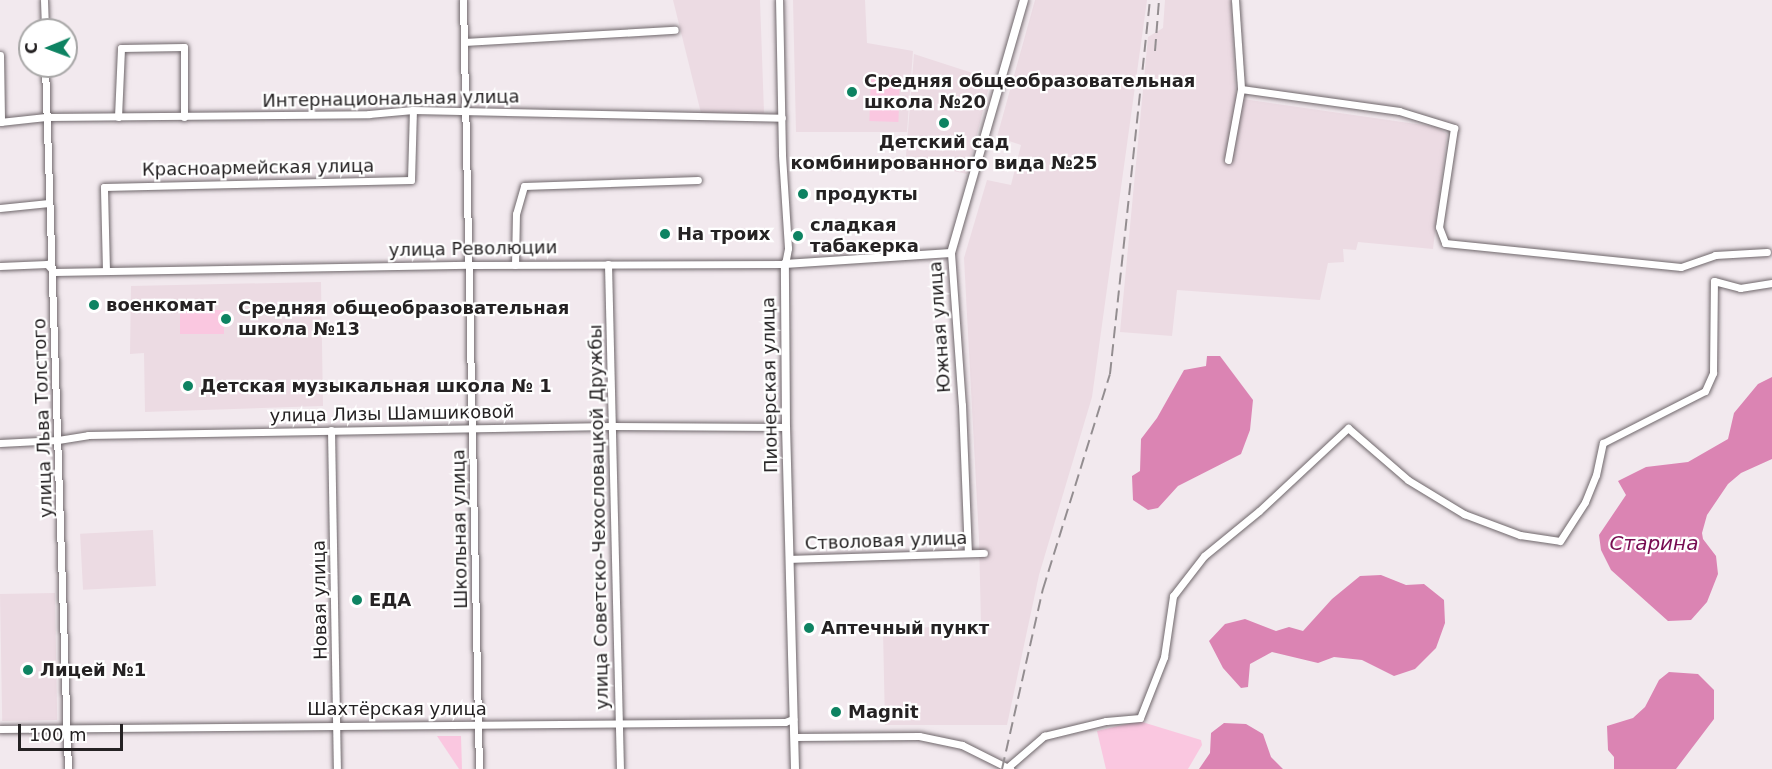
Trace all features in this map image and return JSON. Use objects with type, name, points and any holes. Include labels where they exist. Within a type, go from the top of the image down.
[{"type":"street","points":[[44,0],[45,18]]},
{"type":"street","name":"Школьная улица","points":[[462,0],[479,769]]},
{"type":"street","name":"Пионерская улица","points":[[779,0],[788,248],[785,264],[786,427],[795,769]]},
{"type":"street","name":"Южная улица","points":[[968,553],[962,405],[951,253],[1023,0]]},
{"type":"street","points":[[1228,160],[1241,89],[1235,0]]},
{"type":"street","points":[[464,42],[675,30]]},
{"type":"street","points":[[118,117],[121,48],[153,47],[184,47],[184,117]]},
{"type":"street","points":[[0,55],[0,122]]},
{"type":"street","name":"улица Льва Толстого","points":[[45,78],[49,202],[54,272],[68,769]]},
{"type":"street","points":[[1241,89],[1399,111],[1454,128],[1439,227],[1445,243],[1681,267],[1715,255],[1767,252]]},
{"type":"street","name":"Интернациональная улица","points":[[0,122],[46,117],[369,114],[413,110],[782,118]]},
{"type":"street","name":"Красноармейская улица","points":[[106,271],[104,187],[411,180],[413,110]]},
{"type":"street","points":[[515,265],[516,214],[524,186],[698,180]]},
{"type":"street","points":[[0,208],[49,202]]},
{"type":"street","name":"улица Революции","points":[[0,266],[47,264],[54,272],[469,265],[785,264],[951,253]]},
{"type":"street","name":"улица Советско-Чехословацкой Дружбы","points":[[608,264],[620,769]]},
{"type":"street","points":[[795,736],[919,736],[962,745],[1007,767],[1044,736],[1106,721],[1140,718],[1164,657],[1173,596],[1204,556],[1259,511],[1348,428],[1408,480],[1464,513],[1520,535],[1560,541],[1585,502],[1596,475],[1603,444],[1705,391],[1713,373],[1714,281],[1740,288],[1772,283]]},
{"type":"street","name":"улица Лизы Шамшиковой","points":[[0,443],[58,440],[88,435],[331,430],[611,426],[786,427]]},
{"type":"street","name":"Новая улица","points":[[331,430],[337,769]]},
{"type":"street","name":"Стволовая улица","points":[[790,559],[984,553]]},
{"type":"street","name":"Шахтёрская улица","points":[[0,729],[337,724],[785,722],[793,719]]},
{"type":"shaded area","points":[[673,0],[760,0],[764,113],[701,113]]},
{"type":"shaded area","name":"Средняя общеобразовательная школа №20","points":[[793,0],[865,0],[867,43],[913,51],[907,132],[796,132]]},
{"type":"shaded area","points":[[1035,0],[1147,0],[1092,397],[1039,575],[1007,725],[885,725],[883,630],[981,624],[979,539],[964,258],[987,180],[1011,185],[1021,145],[997,137]]},
{"type":"shaded area","points":[[1165,0],[1231,0],[1236,98],[1437,127],[1447,134],[1433,249],[1358,242],[1356,250],[1343,249],[1344,262],[1328,263],[1320,300],[1177,290],[1172,336],[1120,332],[1148,37],[1163,28]]},
{"type":"shaded area","name":"Детский сад комбинированного вида №25","points":[[914,54],[991,79],[967,174],[940,168],[905,168]]},
{"type":"shaded area","points":[[871,75],[900,76],[898,122],[869,121]]},
{"type":"shaded area","name":"Средняя общеобразовательная школа №13","points":[[321,282],[323,406],[145,412],[144,353],[130,354],[131,286]]},
{"type":"shaded area","points":[[180,310],[224,310],[224,334],[180,334]]},
{"type":"shaded area","points":[[153,530],[156,586],[83,590],[80,534]]},
{"type":"shaded area","name":"Лицей №1","points":[[55,593],[57,720],[2,721],[0,594]]},
{"type":"shaded area","points":[[1139,721],[1201,740],[1202,745],[1188,769],[1106,769],[1097,731]]},
{"type":"shaded area","points":[[437,736],[461,736],[462,769],[459,769]]},
{"type":"water","points":[[1207,356],[1220,356],[1253,400],[1250,430],[1241,454],[1178,486],[1158,508],[1148,510],[1133,500],[1132,476],[1140,471],[1141,439],[1157,418],[1184,370],[1206,366]]},
{"type":"water","name":"Cтарина","points":[[1772,377],[1772,459],[1741,473],[1728,484],[1707,515],[1702,533],[1703,539],[1716,556],[1718,574],[1707,602],[1691,620],[1668,621],[1611,570],[1601,550],[1599,535],[1626,495],[1618,481],[1646,467],[1688,462],[1728,439],[1734,413],[1758,384]]},
{"type":"water","points":[[1381,575],[1406,585],[1424,584],[1444,600],[1445,623],[1436,648],[1415,669],[1394,676],[1362,660],[1334,657],[1318,663],[1272,652],[1250,664],[1248,687],[1241,688],[1223,668],[1209,641],[1225,624],[1245,619],[1276,631],[1289,627],[1303,631],[1332,599],[1360,576]]},
{"type":"water","points":[[1669,672],[1698,674],[1714,690],[1714,719],[1676,769],[1614,769],[1614,757],[1608,750],[1607,726],[1633,718],[1645,707],[1659,680]]},
{"type":"water","points":[[1224,723],[1246,724],[1263,734],[1271,757],[1283,769],[1199,769],[1210,753],[1211,733]]},
{"type":"railway","points":[[1002,769],[1043,589],[1110,374],[1150,0]]},
{"type":"railway","points":[[1155,51],[1159,0]]},
{"type":"place","name":"Средняя общеобразовательная школа №20","points":[[852,92]]},
{"type":"place","name":"Детский сад комбинированного вида №25","points":[[944,123]]},
{"type":"place","name":"продукты","points":[[803,194]]},
{"type":"place","name":"На троих","points":[[665,234]]},
{"type":"place","name":"сладкая табакерка","points":[[798,236]]},
{"type":"place","name":"военкомат","points":[[94,305]]},
{"type":"place","name":"Средняя общеобразовательная школа №13","points":[[226,319]]},
{"type":"place","name":"Детская музыкальная школа № 1","points":[[188,386]]},
{"type":"place","name":"ЕДА","points":[[357,600]]},
{"type":"place","name":"Аптечный пункт","points":[[809,628]]},
{"type":"place","name":"Лицей №1","points":[[28,670]]},
{"type":"place","name":"Magnit","points":[[836,712]]}]
